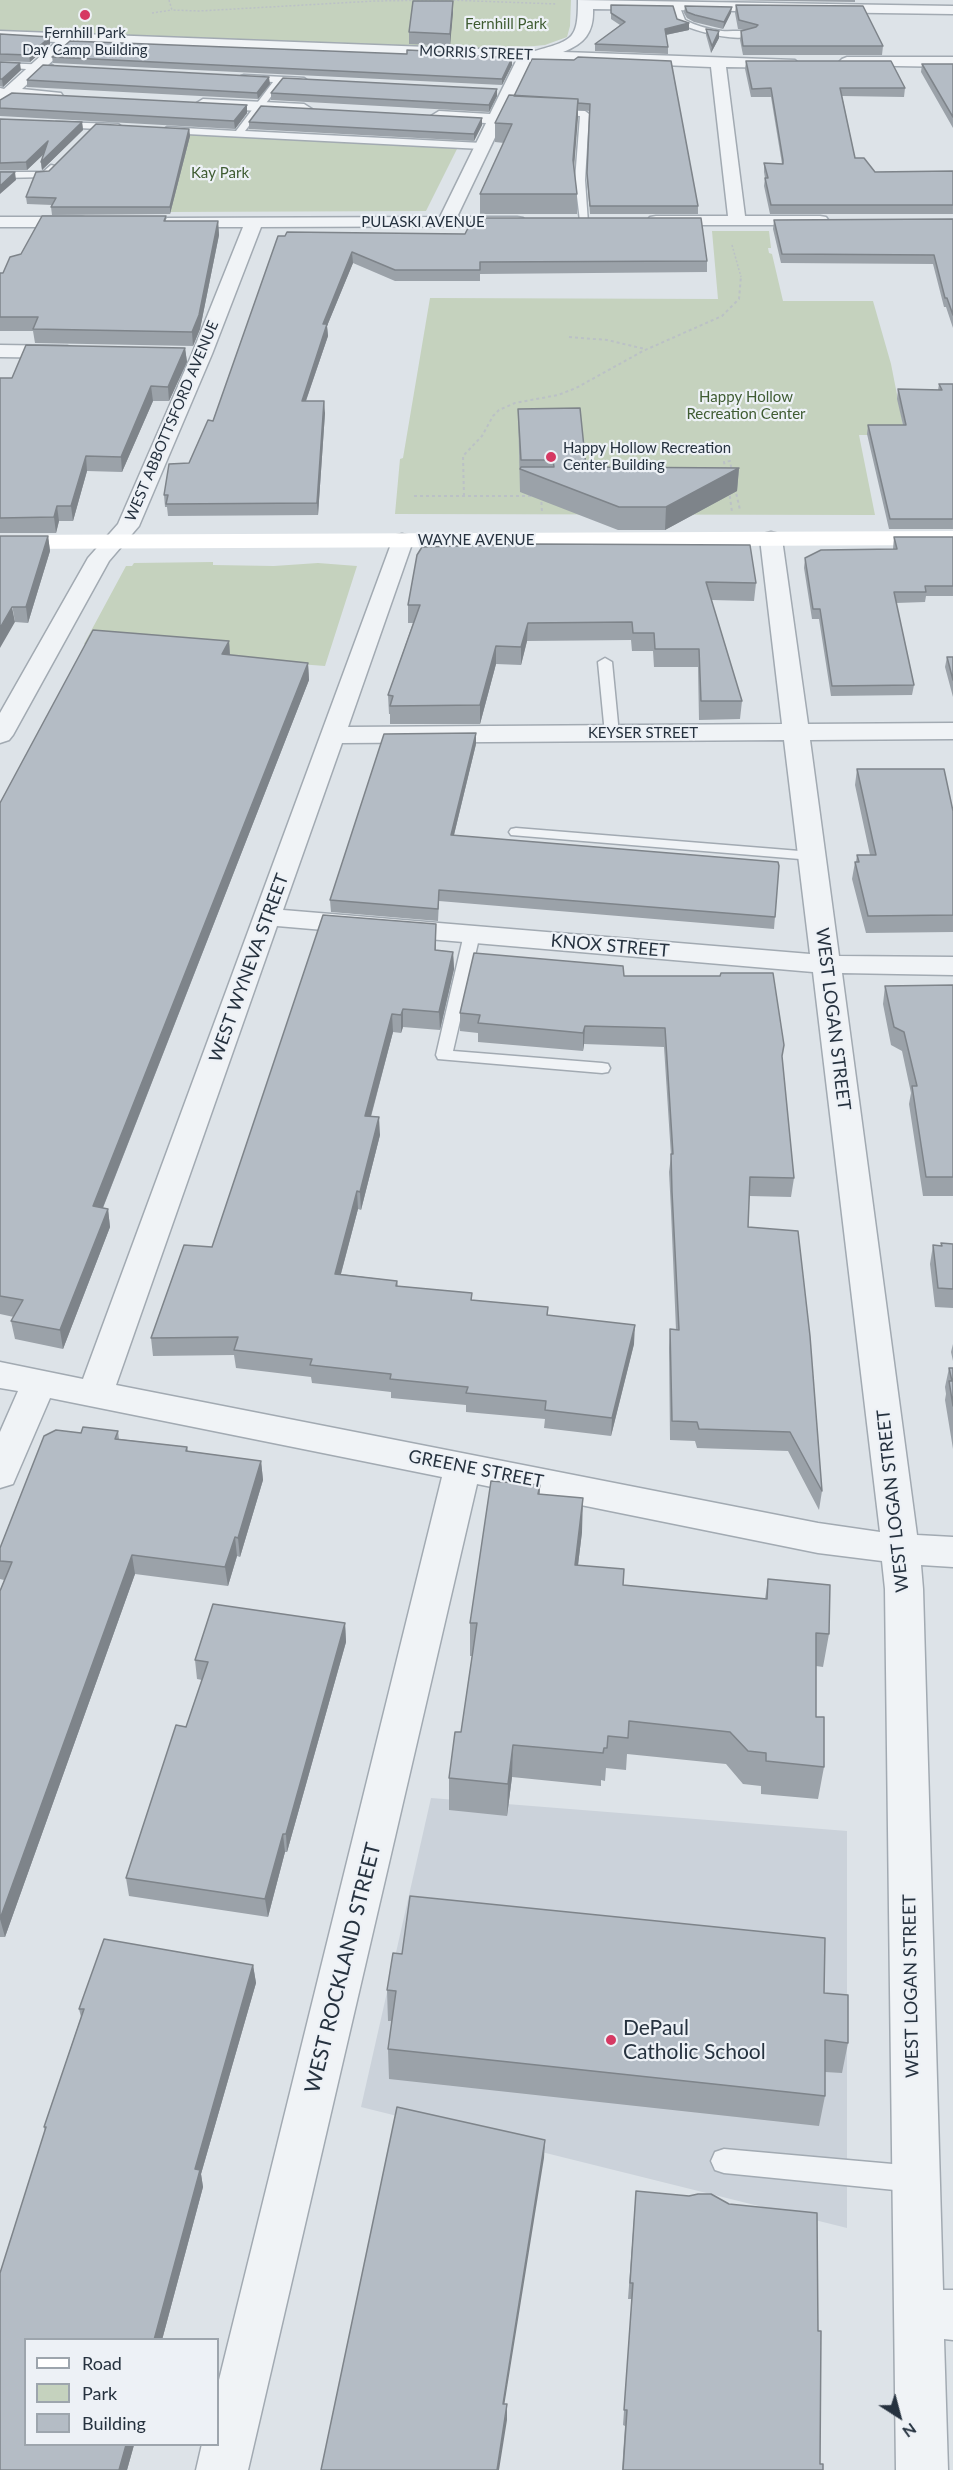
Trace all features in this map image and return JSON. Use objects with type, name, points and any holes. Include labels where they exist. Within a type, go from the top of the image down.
[{"type":"main road","name":"WAYNE AVENUE","points":[[0,542],[953,538]]},
{"type":"street","points":[[446,222],[482,146],[503,113],[503,91],[524,60],[575,40],[591,30],[585,3],[676,7],[917,5],[953,10]]},
{"type":"street","points":[[917,5],[926,24]]},
{"type":"street","name":"MORRIS STREET","points":[[0,34],[718,63],[804,63]]},
{"type":"street","points":[[3,96],[70,37]]},
{"type":"street","points":[[936,44],[949,62]]},
{"type":"street","points":[[624,45],[685,61]]},
{"type":"street","points":[[828,63],[949,62]]},
{"type":"street","points":[[718,63],[737,221]]},
{"type":"street","points":[[3,96],[70,97]]},
{"type":"street","points":[[187,103],[316,110]]},
{"type":"street","points":[[423,116],[503,113]]},
{"type":"street","points":[[579,221],[608,221]]},
{"type":"street","points":[[643,221],[833,221]]},
{"type":"street","points":[[0,222],[104,222]]},
{"type":"street","name":"PULASKI AVENUE","points":[[150,222],[538,222]]},
{"type":"street","name":"WEST ABBOTTSFORD AVENUE","points":[[0,735],[99,558],[128,526],[193,354],[254,222]]},
{"type":"street","points":[[0,351],[90,352]]},
{"type":"street","name":"WEST LOGAN STREET","points":[[771,539],[904,1589],[915,2179],[936,2314],[922,2470]]},
{"type":"street","name":"WEST WYNEVA STREET","points":[[95,1394],[402,541]]},
{"type":"street","name":"KEYSER STREET","points":[[333,735],[953,731]]},
{"type":"street","name":"KNOX STREET","points":[[267,916],[825,964],[953,966]]},
{"type":"street","name":"GREENE STREET","points":[[0,1375],[818,1538],[900,1549],[953,1552]]},
{"type":"street","points":[[0,1474],[39,1383]]},
{"type":"street","name":"WEST ROCKLAND STREET","points":[[222,2470],[463,1467]]},
{"type":"lane","points":[[676,7],[681,21],[693,28],[716,33],[751,34]]},
{"type":"lane","points":[[0,65],[64,68]]},
{"type":"lane","points":[[231,77],[313,81]]},
{"type":"lane","points":[[239,133],[279,80]]},
{"type":"lane","points":[[538,111],[585,114],[579,221]]},
{"type":"lane","points":[[48,123],[131,128]]},
{"type":"lane","points":[[155,129],[482,146]]},
{"type":"lane","points":[[83,137],[91,130]]},
{"type":"lane","points":[[0,175],[45,176],[60,160]]},
{"type":"lane","points":[[605,662],[612,734]]},
{"type":"lane","points":[[516,832],[812,856]]},
{"type":"lane","points":[[472,934],[444,1055],[602,1068]]},
{"type":"lane","points":[[724,2161],[915,2179]]},
{"type":"path","points":[[169,0],[172,10],[188,11],[382,1],[564,4]]},
{"type":"path","points":[[464,496],[463,456],[482,436],[495,413],[513,404],[572,389],[645,349],[706,324],[732,308],[738,301],[741,280],[737,257],[724,230],[737,221]]},
{"type":"path","points":[[569,337],[607,340],[645,349]]},
{"type":"path","points":[[726,473],[724,462],[730,462],[732,472]]},
{"type":"path","points":[[734,482],[740,514]]},
{"type":"path","points":[[728,484],[737,539]]},
{"type":"path","points":[[414,496],[541,496],[544,540]]},
{"type":"shaded area","name":"DePaul Catholic School","points":[[431,1798],[847,1831],[847,2228],[361,2107]]},
{"type":"green space","name":"Fernhill Park","points":[[0,0],[571,0],[570,26],[567,37],[545,45],[503,49],[0,30]]},
{"type":"green space","name":"Kay Park","points":[[117,129],[458,147],[426,211],[167,212]]},
{"type":"green space","name":"Happy Hollow Recreation Center","points":[[712,231],[769,231],[771,248],[768,248],[769,253],[772,254],[783,301],[873,301],[891,364],[905,435],[859,435],[875,515],[395,514],[400,459],[403,458],[430,298],[718,299]]},
{"type":"green space","points":[[213,562],[213,565],[274,566],[318,563],[357,566],[325,666],[84,644],[126,566],[132,566],[134,563]]},
{"type":"building","points":[[413,1],[453,1],[450,34],[409,32]]},
{"type":"building","points":[[611,5],[673,6],[677,19],[689,23],[665,29],[668,47],[595,44],[625,22],[611,13]]},
{"type":"building","points":[[736,5],[863,6],[883,46],[743,46],[741,31],[758,25],[739,20]]},
{"type":"building","points":[[685,6],[732,7],[724,22],[687,12]]},
{"type":"building","points":[[706,29],[719,31],[712,46]]},
{"type":"building","points":[[0,34],[50,37],[29,55],[0,54]]},
{"type":"building","points":[[70,41],[407,54],[407,50],[512,58],[502,79],[52,57]]},
{"type":"building","points":[[578,57],[671,61],[698,206],[590,206],[587,173],[590,104],[578,103],[578,99],[514,96],[532,59],[574,60]]},
{"type":"building","points":[[746,61],[891,61],[905,88],[840,88],[855,158],[864,158],[875,172],[953,171],[953,205],[771,205],[764,163],[783,164],[783,160],[771,88],[752,89]]},
{"type":"building","points":[[0,62],[20,63],[0,79]]},
{"type":"building","points":[[922,64],[953,64],[953,117]]},
{"type":"building","points":[[43,65],[269,77],[257,93],[27,80]]},
{"type":"building","points":[[283,78],[497,89],[489,105],[271,93]]},
{"type":"building","points":[[12,93],[247,105],[234,121],[0,108],[0,100]]},
{"type":"building","points":[[509,95],[578,99],[573,160],[577,194],[480,194],[512,124],[495,123]]},
{"type":"building","points":[[261,106],[482,118],[474,134],[249,122]]},
{"type":"building","points":[[0,119],[82,122],[41,162],[48,141],[26,162],[0,163]]},
{"type":"building","points":[[96,124],[189,129],[170,207],[51,207],[56,198],[26,197],[36,172],[49,171]]},
{"type":"building","points":[[0,172],[15,172],[0,186]]},
{"type":"building","points":[[42,216],[166,216],[164,221],[218,221],[199,315],[192,332],[33,329],[38,317],[0,317],[0,273],[3,273],[10,257],[21,254]]},
{"type":"building","points":[[473,218],[701,218],[707,261],[480,262],[480,270],[395,270],[352,252],[323,324],[327,324],[302,401],[324,401],[317,503],[166,504],[168,495],[164,495],[169,464],[189,463],[208,420],[213,421],[278,236],[285,236],[287,232],[465,234]]},
{"type":"building","points":[[953,219],[953,315],[947,298],[945,298],[934,255],[782,254],[774,220]]},
{"type":"building","points":[[26,345],[185,348],[168,387],[151,386],[121,457],[86,456],[71,506],[57,506],[54,517],[0,518],[0,378],[12,378]]},
{"type":"building","points":[[939,384],[953,384],[953,519],[890,519],[868,425],[906,425],[898,389],[942,390]]},
{"type":"building","points":[[580,408],[586,467],[739,468],[666,507],[619,507],[520,469],[521,467],[554,467],[553,460],[521,460],[518,409]]},
{"type":"building","points":[[0,536],[48,536],[26,607],[12,607],[0,628]]},
{"type":"building","points":[[894,537],[953,537],[953,586],[925,586],[926,592],[894,592],[914,685],[832,686],[820,609],[813,609],[805,558],[821,550],[897,549]]},
{"type":"building","points":[[533,544],[750,545],[756,583],[706,582],[742,701],[701,701],[699,649],[655,649],[654,633],[633,633],[632,622],[528,623],[521,647],[496,646],[480,705],[390,706],[393,696],[388,695],[420,605],[408,605],[417,555],[422,547]]},
{"type":"building","points":[[93,630],[229,641],[222,654],[308,663],[93,1206],[108,1209],[60,1330],[11,1321],[23,1300],[0,1296],[0,803]]},
{"type":"building","points":[[947,657],[953,657],[953,680]]},
{"type":"building","points":[[476,733],[451,835],[778,862],[775,917],[439,890],[438,909],[330,900],[384,734]]},
{"type":"building","points":[[857,769],[944,769],[953,811],[953,915],[868,916],[855,862],[859,862],[857,855],[876,855]]},
{"type":"building","points":[[323,915],[436,924],[435,950],[453,952],[439,1012],[403,1009],[401,1015],[392,1014],[365,1116],[379,1117],[360,1192],[357,1191],[335,1274],[397,1281],[396,1286],[472,1293],[471,1300],[548,1307],[547,1315],[635,1325],[612,1418],[545,1410],[546,1401],[466,1393],[468,1387],[390,1379],[391,1374],[310,1365],[312,1359],[234,1350],[238,1337],[151,1338],[184,1245],[212,1247]]},
{"type":"building","points":[[474,953],[623,966],[624,976],[720,976],[721,973],[773,973],[784,1045],[782,1056],[794,1178],[750,1177],[748,1227],[798,1231],[810,1336],[822,1491],[790,1432],[699,1429],[697,1422],[672,1421],[670,1329],[679,1330],[672,1192],[671,1154],[673,1154],[665,1028],[585,1026],[583,1033],[478,1023],[480,1015],[460,1013]]},
{"type":"building","points":[[953,985],[953,1177],[926,1177],[912,1086],[917,1086],[904,1032],[894,1027],[885,986]]},
{"type":"building","points":[[941,1243],[953,1244],[953,1289],[938,1288],[933,1245],[942,1246]]},
{"type":"building","points":[[949,1368],[953,1368],[953,1406],[949,1381],[952,1381]]},
{"type":"building","points":[[83,1427],[118,1431],[115,1439],[187,1447],[186,1451],[261,1461],[238,1538],[235,1537],[225,1567],[132,1555],[0,1919],[0,1591],[12,1562],[0,1561],[0,1548],[44,1436],[56,1430],[81,1433]]},
{"type":"building","points":[[491,1481],[540,1485],[538,1494],[583,1498],[575,1565],[624,1569],[623,1585],[767,1599],[768,1579],[830,1585],[829,1634],[816,1633],[816,1717],[824,1717],[824,1767],[766,1761],[766,1753],[748,1751],[730,1732],[629,1721],[628,1738],[608,1736],[607,1748],[604,1748],[603,1753],[513,1745],[508,1784],[449,1778],[455,1732],[461,1732],[477,1623],[470,1623]]},
{"type":"building","points":[[213,1604],[345,1623],[286,1834],[283,1834],[265,1899],[126,1878],[176,1725],[186,1727],[208,1662],[195,1660]]},
{"type":"building","points":[[410,1896],[825,1938],[824,1993],[848,1995],[848,2043],[825,2040],[825,2096],[388,2049],[396,1991],[387,1990],[393,1953],[402,1954]]},
{"type":"building","points":[[104,1939],[253,1965],[195,2169],[200,2170],[155,2338],[24,2338],[24,2446],[126,2446],[119,2470],[0,2470],[0,2273],[46,2127],[44,2127],[84,2009],[79,2009]]},
{"type":"building","points":[[397,2107],[545,2140],[503,2404],[507,2404],[497,2470],[321,2470]]},
{"type":"building","points":[[636,2191],[689,2196],[711,2194],[729,2204],[817,2213],[818,2331],[821,2331],[820,2464],[823,2464],[823,2470],[623,2470]]},
{"type":"place","name":"Fernhill Park Day Camp Building","points":[[85,15]]},
{"type":"place","name":"Happy Hollow Recreation Center Building","points":[[551,457]]},
{"type":"place","name":"DePaul Catholic School","points":[[611,2040]]}]
